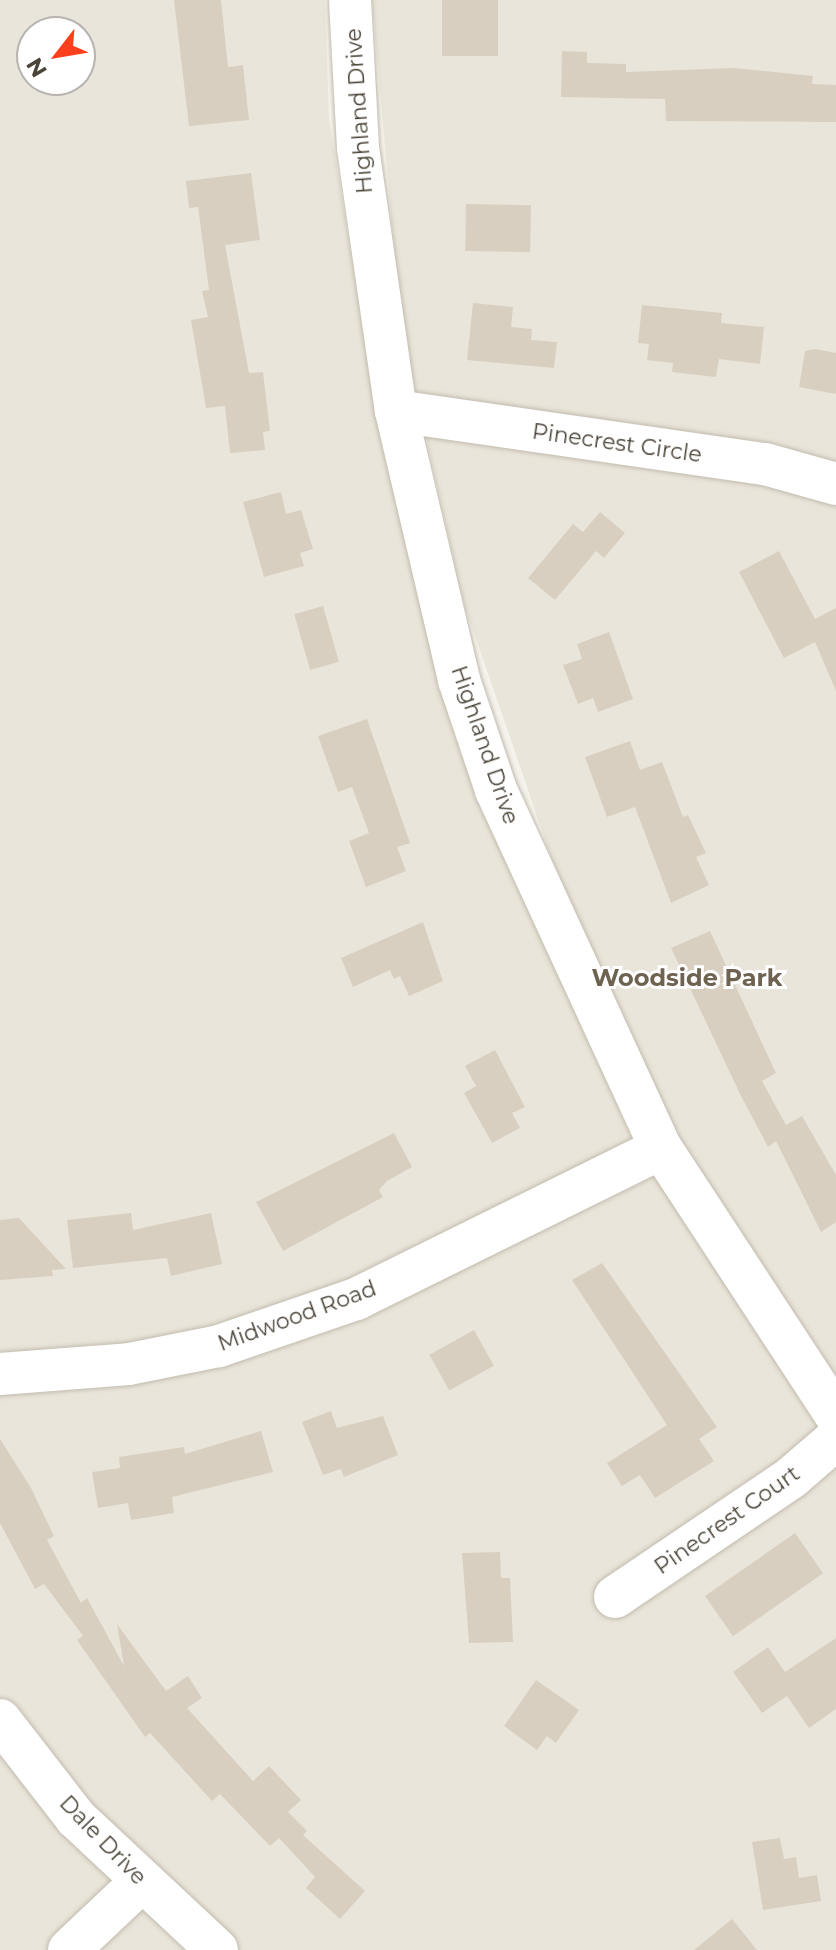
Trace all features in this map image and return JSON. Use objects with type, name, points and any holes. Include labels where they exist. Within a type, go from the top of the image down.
[{"type":"street","name":"Highland Drive","points":[[350,0],[358,148],[396,411],[459,680],[496,790],[661,1148],[836,1415]]},
{"type":"street","name":"Pinecrest Circle","points":[[396,411],[765,464],[836,484]]},
{"type":"street","name":"Midwood Road","points":[[0,1374],[129,1364],[246,1337],[356,1299],[661,1148]]},
{"type":"street","name":"Pinecrest Court","points":[[615,1597],[792,1477],[836,1439]]},
{"type":"street","name":"Dale Drive","points":[[0,1720],[76,1818],[217,1950]]},
{"type":"street","points":[[69,1950],[142,1881]]},
{"type":"shaded area","points":[[0,0],[325,0],[329,120],[381,437],[461,749],[836,1441],[836,1950],[0,1950]]},
{"type":"shaded area","points":[[372,0],[836,0],[836,1377],[694,1168],[558,877],[464,604],[401,327]]},
{"type":"building","points":[[174,0],[221,0],[228,67],[243,65],[249,120],[189,126]]},
{"type":"building","points":[[442,0],[498,0],[498,56],[442,56]]},
{"type":"building","points":[[562,51],[587,52],[587,63],[626,64],[626,72],[735,68],[813,76],[812,84],[836,85],[836,122],[666,121],[665,99],[561,97]]},
{"type":"building","points":[[251,173],[260,240],[225,245],[249,373],[263,372],[270,431],[263,432],[265,450],[230,453],[225,406],[206,408],[191,320],[208,317],[202,291],[209,290],[198,207],[189,208],[186,181]]},
{"type":"building","points":[[466,204],[531,205],[530,252],[465,251]]},
{"type":"building","points":[[473,303],[513,307],[511,327],[532,329],[531,340],[557,342],[554,368],[467,360]]},
{"type":"building","points":[[642,305],[722,313],[721,323],[764,327],[760,364],[719,359],[716,377],[672,372],[673,363],[647,360],[649,344],[638,343]]},
{"type":"building","points":[[815,349],[836,353],[836,394],[799,387],[805,351]]},
{"type":"building","points":[[281,492],[286,514],[301,510],[313,549],[300,553],[304,566],[264,577],[243,502]]},
{"type":"building","points":[[600,512],[625,533],[604,558],[596,551],[555,600],[528,578],[573,524],[583,532]]},
{"type":"building","points":[[779,551],[815,619],[836,608],[836,691],[815,642],[784,658],[739,572]]},
{"type":"building","points":[[323,606],[339,662],[310,670],[294,614]]},
{"type":"building","points":[[609,632],[633,699],[598,712],[593,698],[578,704],[563,665],[582,659],[577,644]]},
{"type":"building","points":[[367,719],[410,843],[397,847],[406,871],[366,887],[349,841],[369,833],[352,787],[338,792],[318,736]]},
{"type":"building","points":[[630,741],[640,770],[662,762],[683,817],[688,815],[706,853],[696,857],[709,885],[671,903],[635,807],[607,817],[585,757]]},
{"type":"building","points":[[423,922],[443,981],[409,996],[400,976],[394,979],[390,970],[353,987],[341,958]]},
{"type":"building","points":[[710,931],[776,1073],[762,1081],[786,1125],[802,1116],[836,1175],[836,1222],[821,1232],[776,1141],[768,1147],[741,1096],[671,948]]},
{"type":"building","points":[[495,1050],[525,1107],[512,1113],[520,1128],[492,1143],[464,1093],[476,1086],[465,1066]]},
{"type":"building","points":[[394,1133],[412,1167],[387,1181],[379,1190],[383,1197],[283,1251],[256,1202]]},
{"type":"building","points":[[131,1213],[133,1230],[211,1213],[222,1264],[171,1276],[167,1258],[73,1268],[67,1220]]},
{"type":"building","points":[[19,1218],[66,1269],[52,1270],[53,1276],[0,1280],[0,1220]]},
{"type":"building","points":[[602,1263],[717,1427],[699,1439],[714,1461],[655,1498],[640,1475],[622,1486],[607,1463],[667,1425],[572,1280]]},
{"type":"building","points":[[474,1330],[494,1366],[449,1391],[429,1355]]},
{"type":"building","points":[[331,1411],[337,1428],[383,1416],[398,1455],[344,1477],[341,1469],[323,1475],[302,1422]]},
{"type":"building","points":[[261,1431],[273,1472],[172,1497],[174,1513],[131,1520],[128,1503],[98,1508],[92,1472],[120,1468],[119,1457],[184,1447],[185,1454]]},
{"type":"building","points":[[0,1439],[31,1488],[54,1536],[47,1540],[81,1603],[87,1598],[124,1666],[117,1624],[166,1691],[188,1676],[202,1698],[187,1708],[253,1781],[269,1766],[301,1800],[288,1812],[307,1831],[303,1835],[365,1891],[340,1919],[306,1888],[315,1877],[279,1838],[270,1846],[220,1794],[212,1801],[150,1733],[145,1737],[77,1640],[83,1636],[44,1584],[35,1589],[0,1523]]},
{"type":"building","points":[[795,1533],[823,1573],[733,1636],[705,1596]]},
{"type":"building","points":[[500,1552],[501,1578],[510,1578],[513,1642],[469,1643],[462,1553]]},
{"type":"building","points":[[836,1638],[836,1709],[809,1728],[787,1696],[762,1713],[733,1672],[768,1647],[785,1672]]},
{"type":"building","points":[[536,1680],[579,1710],[556,1743],[547,1736],[537,1750],[504,1726]]},
{"type":"building","points":[[780,1838],[784,1859],[796,1857],[799,1878],[817,1875],[821,1901],[763,1910],[752,1842]]},
{"type":"building","points":[[732,1919],[757,1950],[694,1950]]},
{"type":"district","name":"Woodside Park","points":[[687,978]]}]
